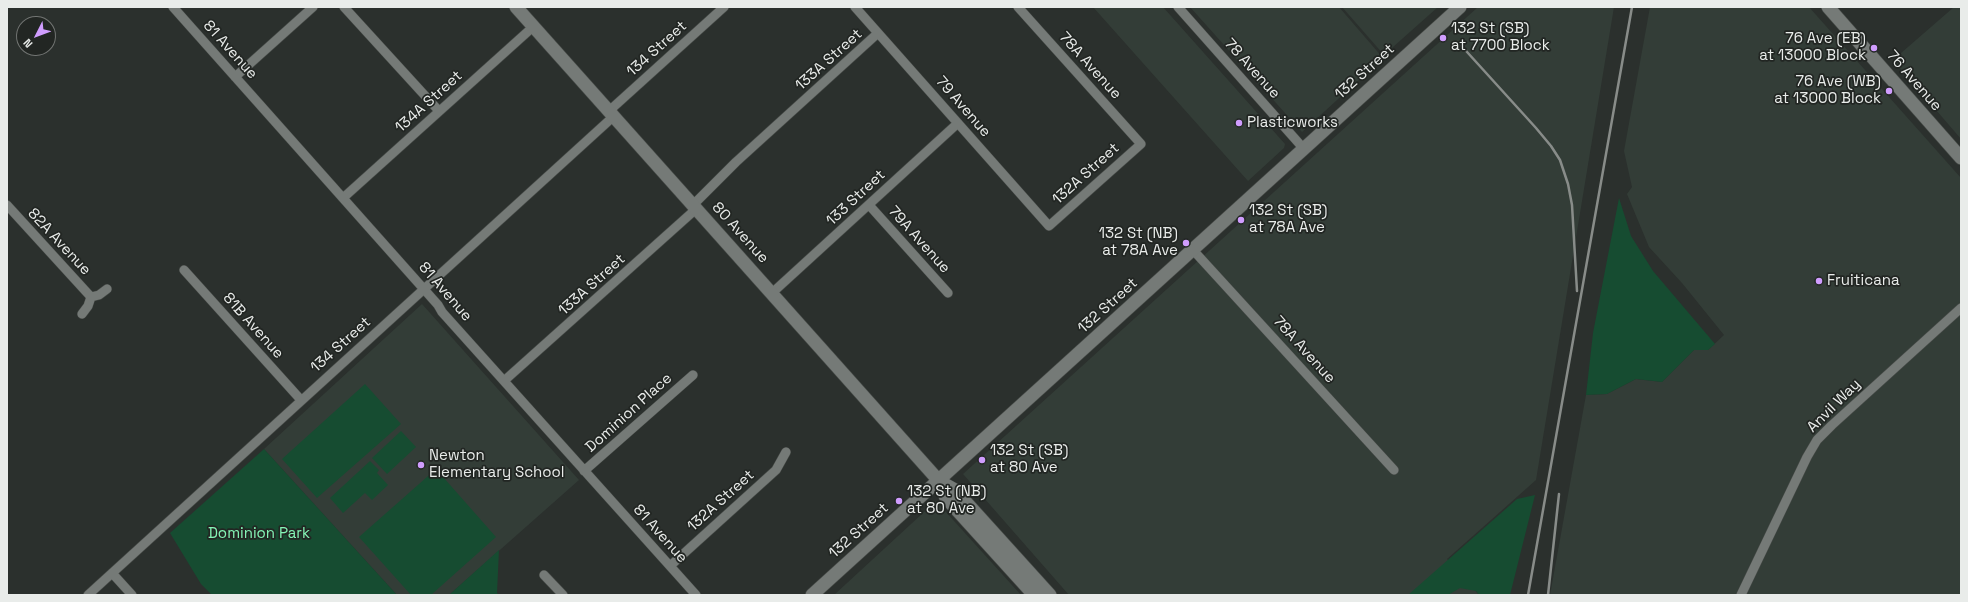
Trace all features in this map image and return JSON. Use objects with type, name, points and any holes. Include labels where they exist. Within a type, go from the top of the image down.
[{"type":"main road","name":"80 Avenue","points":[[516,7],[939,481],[955,490],[1050,595]]},
{"type":"main road","name":"132 Street","points":[[812,595],[1460,7]]},
{"type":"main road","name":"76 Avenue","points":[[1828,7],[1961,158]]},
{"type":"main road","name":"80 Avenue","points":[[939,481],[946,498],[1034,595]]},
{"type":"street","name":"81 Avenue","points":[[173,7],[424,289],[442,312],[505,380],[584,471],[696,595]]},
{"type":"street","points":[[235,77],[313,7]]},
{"type":"street","points":[[344,7],[439,111]]},
{"type":"street","name":"134 Street","points":[[88,595],[424,289],[612,114],[724,7]]},
{"type":"street","name":"79 Avenue","points":[[855,7],[1049,226]]},
{"type":"street","name":"78A Avenue","points":[[1018,7],[1141,144]]},
{"type":"street","name":"78 Avenue","points":[[1178,7],[1304,149]]},
{"type":"street","name":"134A Street","points":[[343,198],[534,26]]},
{"type":"street","name":"133A Street","points":[[505,380],[695,207],[736,162],[878,33]]},
{"type":"street","name":"133 Street","points":[[772,293],[958,123]]},
{"type":"street","name":"132A Street","points":[[1049,226],[1141,144]]},
{"type":"street","name":"79A Avenue","points":[[869,205],[948,294]]},
{"type":"street","name":"82A Avenue","points":[[7,206],[91,297]]},
{"type":"street","name":"78A Avenue","points":[[1193,250],[1394,470]]},
{"type":"street","name":"81B Avenue","points":[[184,270],[301,400]]},
{"type":"street","name":"82A Avenue","points":[[91,297],[99,295],[107,289]]},
{"type":"street","name":"82A Avenue","points":[[82,314],[88,306],[91,297]]},
{"type":"street","name":"Anvil Way","points":[[1741,595],[1807,457],[1817,440],[1839,418],[1961,308]]},
{"type":"street","name":"Dominion Place","points":[[584,471],[692,375]]},
{"type":"street","name":"132A Street","points":[[670,566],[776,470],[786,452]]},
{"type":"street","points":[[112,573],[132,595]]},
{"type":"street","points":[[544,575],[563,595]]},
{"type":"shaded area","points":[[1093,7],[1163,7],[1285,144],[1284,148],[1248,181]]},
{"type":"shaded area","points":[[1190,7],[1339,7],[1383,58],[1302,132]]},
{"type":"shaded area","points":[[1342,7],[1438,7],[1384,55]]},
{"type":"shaded area","points":[[1478,7],[1614,7],[1536,480],[1447,559],[1479,595],[1069,595],[963,474]]},
{"type":"shaded area","points":[[1650,7],[1809,7],[1961,178],[1961,595],[1550,595],[1586,395],[1607,394],[1636,379],[1662,382],[1694,350],[1708,350],[1724,335],[1682,283],[1649,247],[1627,194],[1632,187],[1624,151]]},
{"type":"shaded area","points":[[1954,7],[1961,7],[1961,139],[1893,60]]},
{"type":"shaded area","name":"Newton Elementary School","points":[[422,304],[579,480],[449,595],[397,595],[264,449]]},
{"type":"shaded area","points":[[936,501],[1021,595],[834,595]]},
{"type":"green space","points":[[1619,198],[1631,236],[1653,271],[1715,344],[1708,350],[1694,350],[1662,382],[1636,379],[1607,394],[1586,395],[1593,333]]},
{"type":"green space","points":[[365,384],[401,424],[317,498],[282,459]]},
{"type":"green space","points":[[401,431],[416,447],[387,474],[372,458]]},
{"type":"green space","name":"Dominion Park","points":[[264,449],[397,595],[212,595],[201,584],[170,533]]},
{"type":"green space","points":[[370,461],[379,470],[377,473],[388,485],[372,500],[365,493],[343,513],[330,498]]},
{"type":"green space","points":[[436,469],[496,537],[431,595],[411,595],[359,537]]},
{"type":"green space","points":[[1535,495],[1510,595],[1479,595],[1476,591],[1460,588],[1448,595],[1408,595],[1517,499]]},
{"type":"green space","points":[[499,550],[497,593],[499,595],[449,595]]},
{"type":"railway","points":[[1528,595],[1632,7]]},
{"type":"railway","points":[[1458,42],[1536,128],[1560,160],[1568,184],[1572,205],[1577,291]]},
{"type":"railway","points":[[1548,595],[1559,494]]},
{"type":"place","name":"132 St (SB) at 7700 Block","points":[[1443,38]]},
{"type":"place","name":"76 Ave (EB) at 13000 Block","points":[[1874,48]]},
{"type":"place","name":"76 Ave (WB) at 13000 Block","points":[[1889,91]]},
{"type":"place","name":"Plasticworks","points":[[1239,123]]},
{"type":"place","name":"132 St (SB) at 78A Ave","points":[[1241,220]]},
{"type":"place","name":"132 St (NB) at 78A Ave","points":[[1186,243]]},
{"type":"place","name":"Fruiticana","points":[[1819,281]]},
{"type":"place","name":"132 St (SB) at 80 Ave","points":[[982,460]]},
{"type":"place","name":"Newton Elementary School","points":[[421,465]]},
{"type":"place","name":"132 St (NB) at 80 Ave","points":[[899,501]]}]
